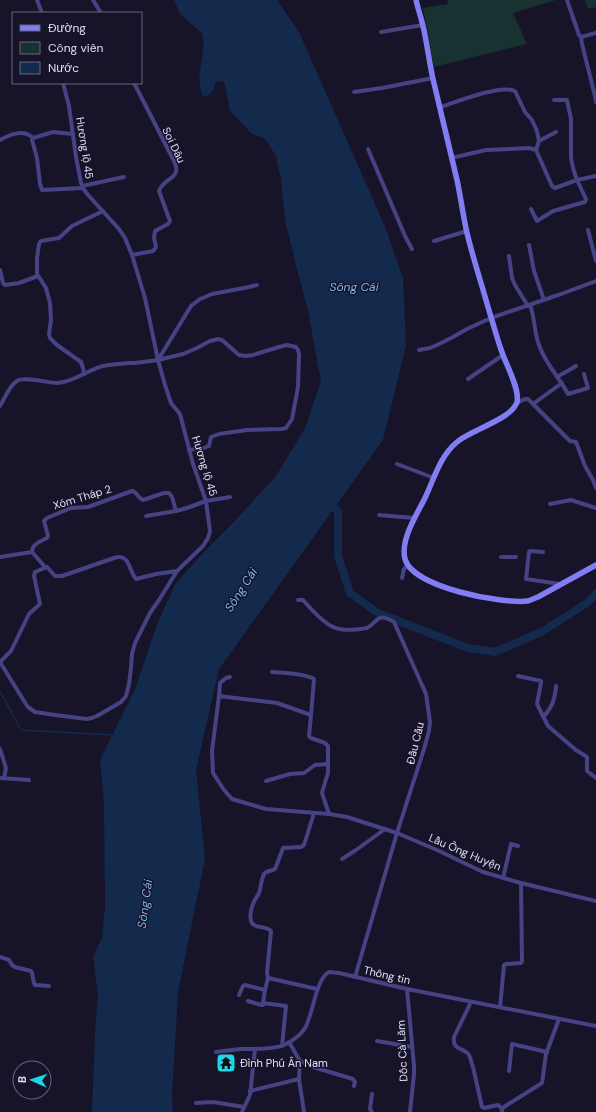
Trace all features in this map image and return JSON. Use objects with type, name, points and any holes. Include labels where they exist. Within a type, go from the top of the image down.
[{"type":"street","points":[[37,0],[42,12]]},
{"type":"street","points":[[93,0],[100,12]]},
{"type":"street","points":[[416,0],[423,25],[433,78],[441,107],[478,276],[503,355],[514,382],[517,392],[517,402],[512,411],[465,436],[455,444],[441,463],[408,532],[405,559],[408,565],[416,573],[429,581],[477,597],[504,600],[529,600],[546,593],[596,565]]},
{"type":"street","points":[[567,0],[581,38],[596,96],[596,102]]},
{"type":"street","points":[[381,32],[423,25]]},
{"type":"street","points":[[581,38],[596,33]]},
{"type":"street","points":[[354,92],[433,78]]},
{"type":"street","name":"Hương lộ 45","points":[[0,662],[28,707],[35,712],[55,716],[86,719],[96,716],[118,705],[126,696],[134,643],[177,571],[203,546],[208,538],[210,527],[206,501],[193,464],[180,414],[171,403],[158,360],[146,298],[132,255],[125,238],[82,187],[64,84]]},
{"type":"street","name":"Soi Dâu","points":[[132,255],[153,251],[156,247],[154,238],[155,231],[168,224],[170,221],[159,191],[160,188],[174,176],[177,170],[177,166],[135,84]]},
{"type":"street","points":[[441,107],[478,95],[512,89],[515,91],[525,112],[532,120],[540,141]]},
{"type":"street","points":[[531,209],[537,221],[553,211],[585,202],[586,199],[577,180],[572,158],[571,119],[567,100],[554,100]]},
{"type":"street","points":[[33,138],[53,132],[73,134]]},
{"type":"street","points":[[556,132],[540,141],[536,150],[552,186],[555,188],[560,187],[577,180],[596,176]]},
{"type":"street","points":[[0,140],[15,133],[23,133],[30,135],[33,138]]},
{"type":"street","points":[[33,138],[32,140],[37,158],[42,190],[82,187],[124,178]]},
{"type":"street","points":[[451,158],[494,149],[529,148],[536,150]]},
{"type":"street","points":[[368,149],[408,244],[412,248]]},
{"type":"street","points":[[84,374],[81,362],[57,345],[50,338],[50,303],[46,288],[37,274],[36,262],[39,244],[41,241],[59,238],[72,226],[103,211]]},
{"type":"street","points":[[588,230],[596,261]]},
{"type":"street","points":[[434,242],[467,231]]},
{"type":"street","points":[[529,245],[534,271],[544,300]]},
{"type":"street","points":[[509,256],[512,278],[529,305],[538,344],[568,394],[588,388],[584,374]]},
{"type":"street","points":[[0,270],[3,283],[5,285],[19,283],[38,276]]},
{"type":"street","points":[[419,350],[437,345],[466,329],[492,318],[596,281]]},
{"type":"street","points":[[158,360],[191,306],[200,298],[212,294],[257,285]]},
{"type":"street","points":[[0,406],[11,387],[20,379],[56,383],[67,382],[102,366],[158,360],[183,354],[210,341],[218,339],[222,340],[240,355],[246,356],[287,345],[296,347],[300,361],[298,387],[292,419],[286,428],[247,430],[214,435],[211,437],[209,446],[189,450]]},
{"type":"street","points":[[468,379],[503,355]]},
{"type":"street","points":[[557,377],[576,366]]},
{"type":"street","points":[[533,404],[562,383]]},
{"type":"street","points":[[517,402],[528,399],[570,441],[576,442],[585,466],[596,488]]},
{"type":"street","points":[[397,464],[434,478]]},
{"type":"street","name":"Xóm Tháp 2","points":[[32,552],[32,548],[48,536],[44,523],[45,519],[72,508],[88,507],[133,491],[143,500],[164,493],[169,493],[172,497],[176,511]]},
{"type":"street","points":[[146,516],[176,511],[206,501],[230,497]]},
{"type":"street","points":[[550,504],[571,500],[596,508]]},
{"type":"street","points":[[379,515],[414,518]]},
{"type":"street","points":[[0,557],[32,552],[54,576],[59,577],[121,556],[126,559],[136,579],[177,571]]},
{"type":"street","points":[[543,552],[529,552],[526,579],[560,584]]},
{"type":"street","points":[[501,557],[516,557]]},
{"type":"street","points":[[402,578],[404,569],[408,565]]},
{"type":"street","points":[[0,662],[11,651],[29,614],[40,604],[34,574],[45,567]]},
{"type":"street","name":"Đầu Cầu","points":[[298,600],[303,600],[330,626],[342,630],[368,628],[379,618],[392,620],[395,623],[426,694],[430,722],[429,731],[397,833],[355,977]]},
{"type":"street","points":[[272,672],[292,674],[314,679],[309,736],[326,744],[328,748],[328,776],[322,793],[329,814]]},
{"type":"street","points":[[518,676],[541,681],[542,683],[537,704],[548,726],[576,750],[587,757],[586,771],[596,778]]},
{"type":"street","name":"Lầu Ông Huyện","points":[[230,678],[226,678],[221,682],[212,751],[212,765],[214,776],[232,799],[266,810],[329,814],[347,817],[385,828],[443,852],[478,870],[521,883],[596,901]]},
{"type":"street","points":[[544,717],[552,707],[556,686]]},
{"type":"street","points":[[219,696],[277,703],[311,715]]},
{"type":"street","points":[[0,749],[6,768],[2,778],[29,780]]},
{"type":"street","points":[[266,781],[290,774],[304,773],[315,765],[328,764]]},
{"type":"street","points":[[264,1003],[264,990],[268,978],[267,973],[271,931],[252,924],[252,906],[259,892],[264,874],[275,869],[282,849],[301,847],[304,845],[314,813]]},
{"type":"street","points":[[342,859],[385,828]]},
{"type":"street","points":[[502,878],[511,844],[518,846]]},
{"type":"street","points":[[500,1007],[504,965],[521,963],[522,961],[521,883]]},
{"type":"street","points":[[0,957],[9,960],[15,967],[31,970],[35,985],[49,986]]},
{"type":"street","name":"Thông tin","points":[[216,1052],[276,1048],[289,1042],[304,1030],[317,989],[324,976],[329,972],[471,1002],[596,1026]]},
{"type":"street","points":[[268,978],[317,989]]},
{"type":"street","points":[[239,995],[243,986],[245,985],[264,990]]},
{"type":"street","name":"Dốc Cà Lăm","points":[[407,989],[414,1074],[410,1112]]},
{"type":"street","points":[[248,1001],[261,1005],[264,1003],[286,1006],[282,1046]]},
{"type":"street","points":[[471,1002],[454,1037],[454,1042],[456,1047],[466,1051],[469,1056],[482,1107],[484,1108],[498,1105],[502,1110],[504,1107],[542,1084],[547,1052],[559,1019]]},
{"type":"street","points":[[377,1041],[412,1047]]},
{"type":"street","points":[[289,1042],[300,1061],[299,1079],[304,1112]]},
{"type":"street","points":[[509,1071],[512,1044],[547,1052]]},
{"type":"street","points":[[242,1112],[248,1100],[250,1091],[255,1049]]},
{"type":"street","points":[[300,1061],[313,1067],[353,1079],[355,1082],[354,1086]]},
{"type":"street","points":[[250,1091],[299,1079]]},
{"type":"street","points":[[372,1094],[370,1109],[372,1112]]},
{"type":"street","points":[[196,1103],[213,1102],[244,1107]]},
{"type":"green space","points":[[447,0],[556,0],[513,13],[527,44],[434,67],[423,8],[448,4]]},
{"type":"green space","points":[[585,0],[596,0],[596,7],[588,9]]},
{"type":"water","name":"Sông Cái","points":[[174,0],[277,0],[299,32],[386,229],[403,278],[406,345],[383,440],[219,669],[196,770],[205,859],[178,992],[172,1096],[173,1112],[92,1112],[98,995],[93,957],[102,938],[105,906],[104,803],[100,760],[135,689],[158,622],[176,583],[276,476],[305,428],[321,382],[308,311],[285,220],[281,179],[276,156],[265,139],[251,133],[230,111],[223,81],[216,82],[209,95],[203,96],[199,80],[203,50],[202,33],[180,14]]},
{"type":"waterway","points":[[327,502],[338,511],[338,556],[350,593],[378,613],[468,648],[495,652],[543,631],[587,603],[596,594]]},
{"type":"waterway","points":[[0,691],[21,730],[113,735]]},
{"type":"place","name":"Đình Phú Ân Nam","points":[[226,1063]]}]
